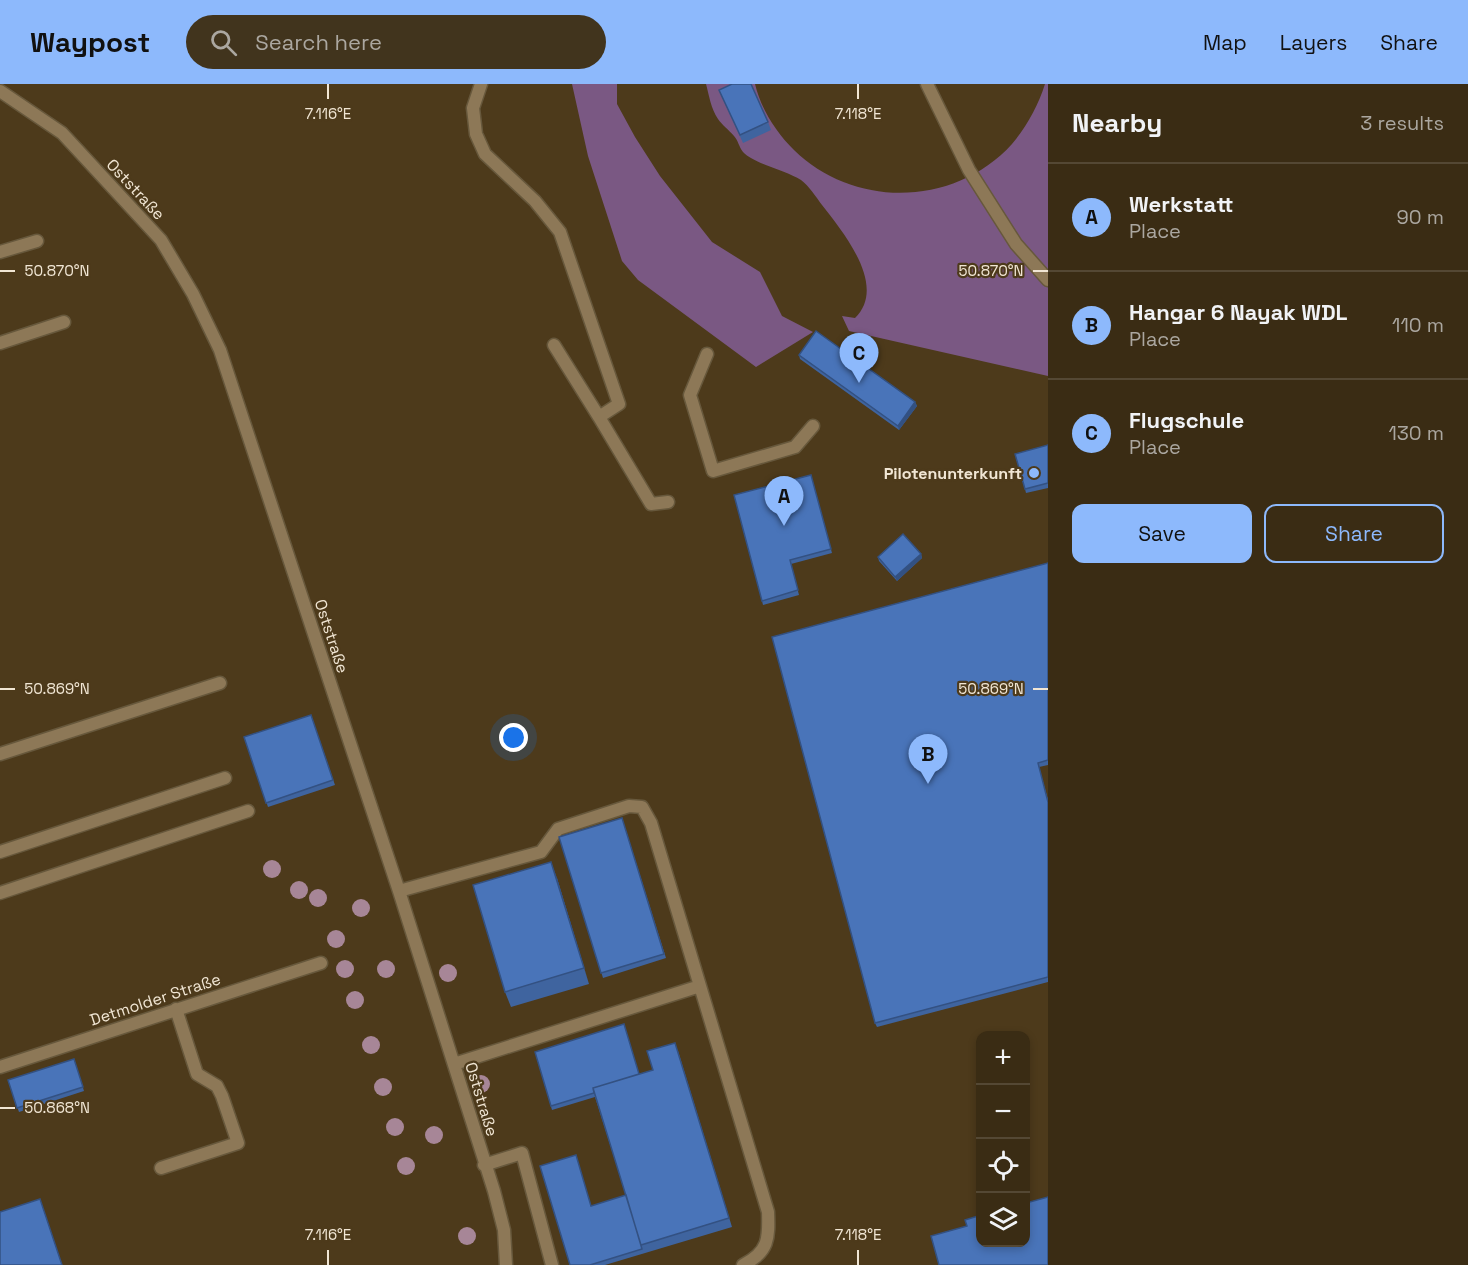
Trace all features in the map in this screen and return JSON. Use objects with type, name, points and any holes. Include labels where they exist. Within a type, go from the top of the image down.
[{"type":"lane","points":[[481,84],[473,108],[476,134],[485,154],[535,201],[560,232],[619,404],[599,417]]},
{"type":"lane","points":[[927,84],[969,170],[1016,244],[1048,280]]},
{"type":"lane","name":"Oststraße","points":[[0,91],[62,134],[161,240],[193,294],[220,350],[399,891],[494,1191],[504,1230],[506,1265]]},
{"type":"lane","points":[[0,252],[37,241]]},
{"type":"lane","points":[[0,343],[64,322]]},
{"type":"lane","points":[[554,345],[651,504],[668,502]]},
{"type":"lane","points":[[707,354],[690,395],[714,471],[795,447],[813,426]]},
{"type":"lane","points":[[0,754],[220,682]]},
{"type":"lane","points":[[0,852],[225,778]]},
{"type":"lane","points":[[399,891],[541,852],[558,830],[629,806],[642,807],[651,823],[768,1212],[769,1231],[766,1247],[743,1265]]},
{"type":"lane","points":[[0,893],[248,811]]},
{"type":"lane","name":"Detmolder Straße","points":[[0,1067],[321,963]]},
{"type":"lane","points":[[454,1064],[700,986]]},
{"type":"lane","points":[[161,1168],[238,1143],[217,1086],[197,1074],[176,1009]]},
{"type":"lane","points":[[484,1165],[522,1153],[552,1265]]},
{"type":"shaded area","points":[[572,84],[617,84],[617,104],[635,137],[660,176],[712,242],[760,272],[782,316],[813,332],[756,367],[638,280],[622,261],[588,156]]},
{"type":"shaded area","points":[[706,84],[755,84],[765,111],[775,128],[794,150],[818,169],[845,183],[874,191],[904,193],[934,189],[962,180],[989,165],[1012,144],[1027,123],[1045,84],[1048,84],[1048,376],[849,331],[842,316],[855,318],[864,305],[867,291],[865,275],[850,244],[804,182],[755,160],[743,152],[716,115]]},
{"type":"building","points":[[732,84],[751,84],[768,122],[740,135],[719,90]]},
{"type":"building","points":[[816,331],[915,402],[898,426],[799,355]]},
{"type":"building","name":"Pilotenunterkunft","points":[[1048,445],[1048,483],[1025,489],[1015,454]]},
{"type":"building","points":[[811,475],[831,549],[790,560],[798,590],[762,601],[734,495]]},
{"type":"building","points":[[903,534],[921,554],[895,577],[878,557]]},
{"type":"building","points":[[1048,563],[1048,760],[1038,763],[1048,802],[1048,977],[875,1023],[772,637]]},
{"type":"building","points":[[311,715],[333,780],[266,803],[244,737]]},
{"type":"building","points":[[622,818],[664,954],[601,973],[559,837]]},
{"type":"building","points":[[551,862],[584,968],[505,992],[473,885]]},
{"type":"building","points":[[624,1024],[639,1074],[593,1088],[594,1093],[551,1106],[535,1052]]},
{"type":"building","points":[[675,1043],[729,1218],[641,1245],[593,1088],[653,1070],[647,1051]]},
{"type":"building","points":[[74,1059],[83,1087],[17,1108],[8,1080]]},
{"type":"building","points":[[576,1155],[591,1206],[626,1195],[642,1249],[590,1265],[570,1265],[540,1166]]},
{"type":"building","points":[[1048,1197],[1048,1265],[939,1265],[931,1236],[967,1226],[965,1220],[976,1217],[976,1247],[1030,1247],[1030,1202]]},
{"type":"building","points":[[40,1199],[62,1265],[0,1265],[0,1212]]},
{"type":"place","name":"Flugschule","points":[[859,383]]},
{"type":"place","name":"Pilotenunterkunft","points":[[1034,473]]},
{"type":"place","name":"Werkstatt","points":[[784,526]]},
{"type":"place","name":"Hangar 6 Nayak WDL","points":[[928,784]]}]
